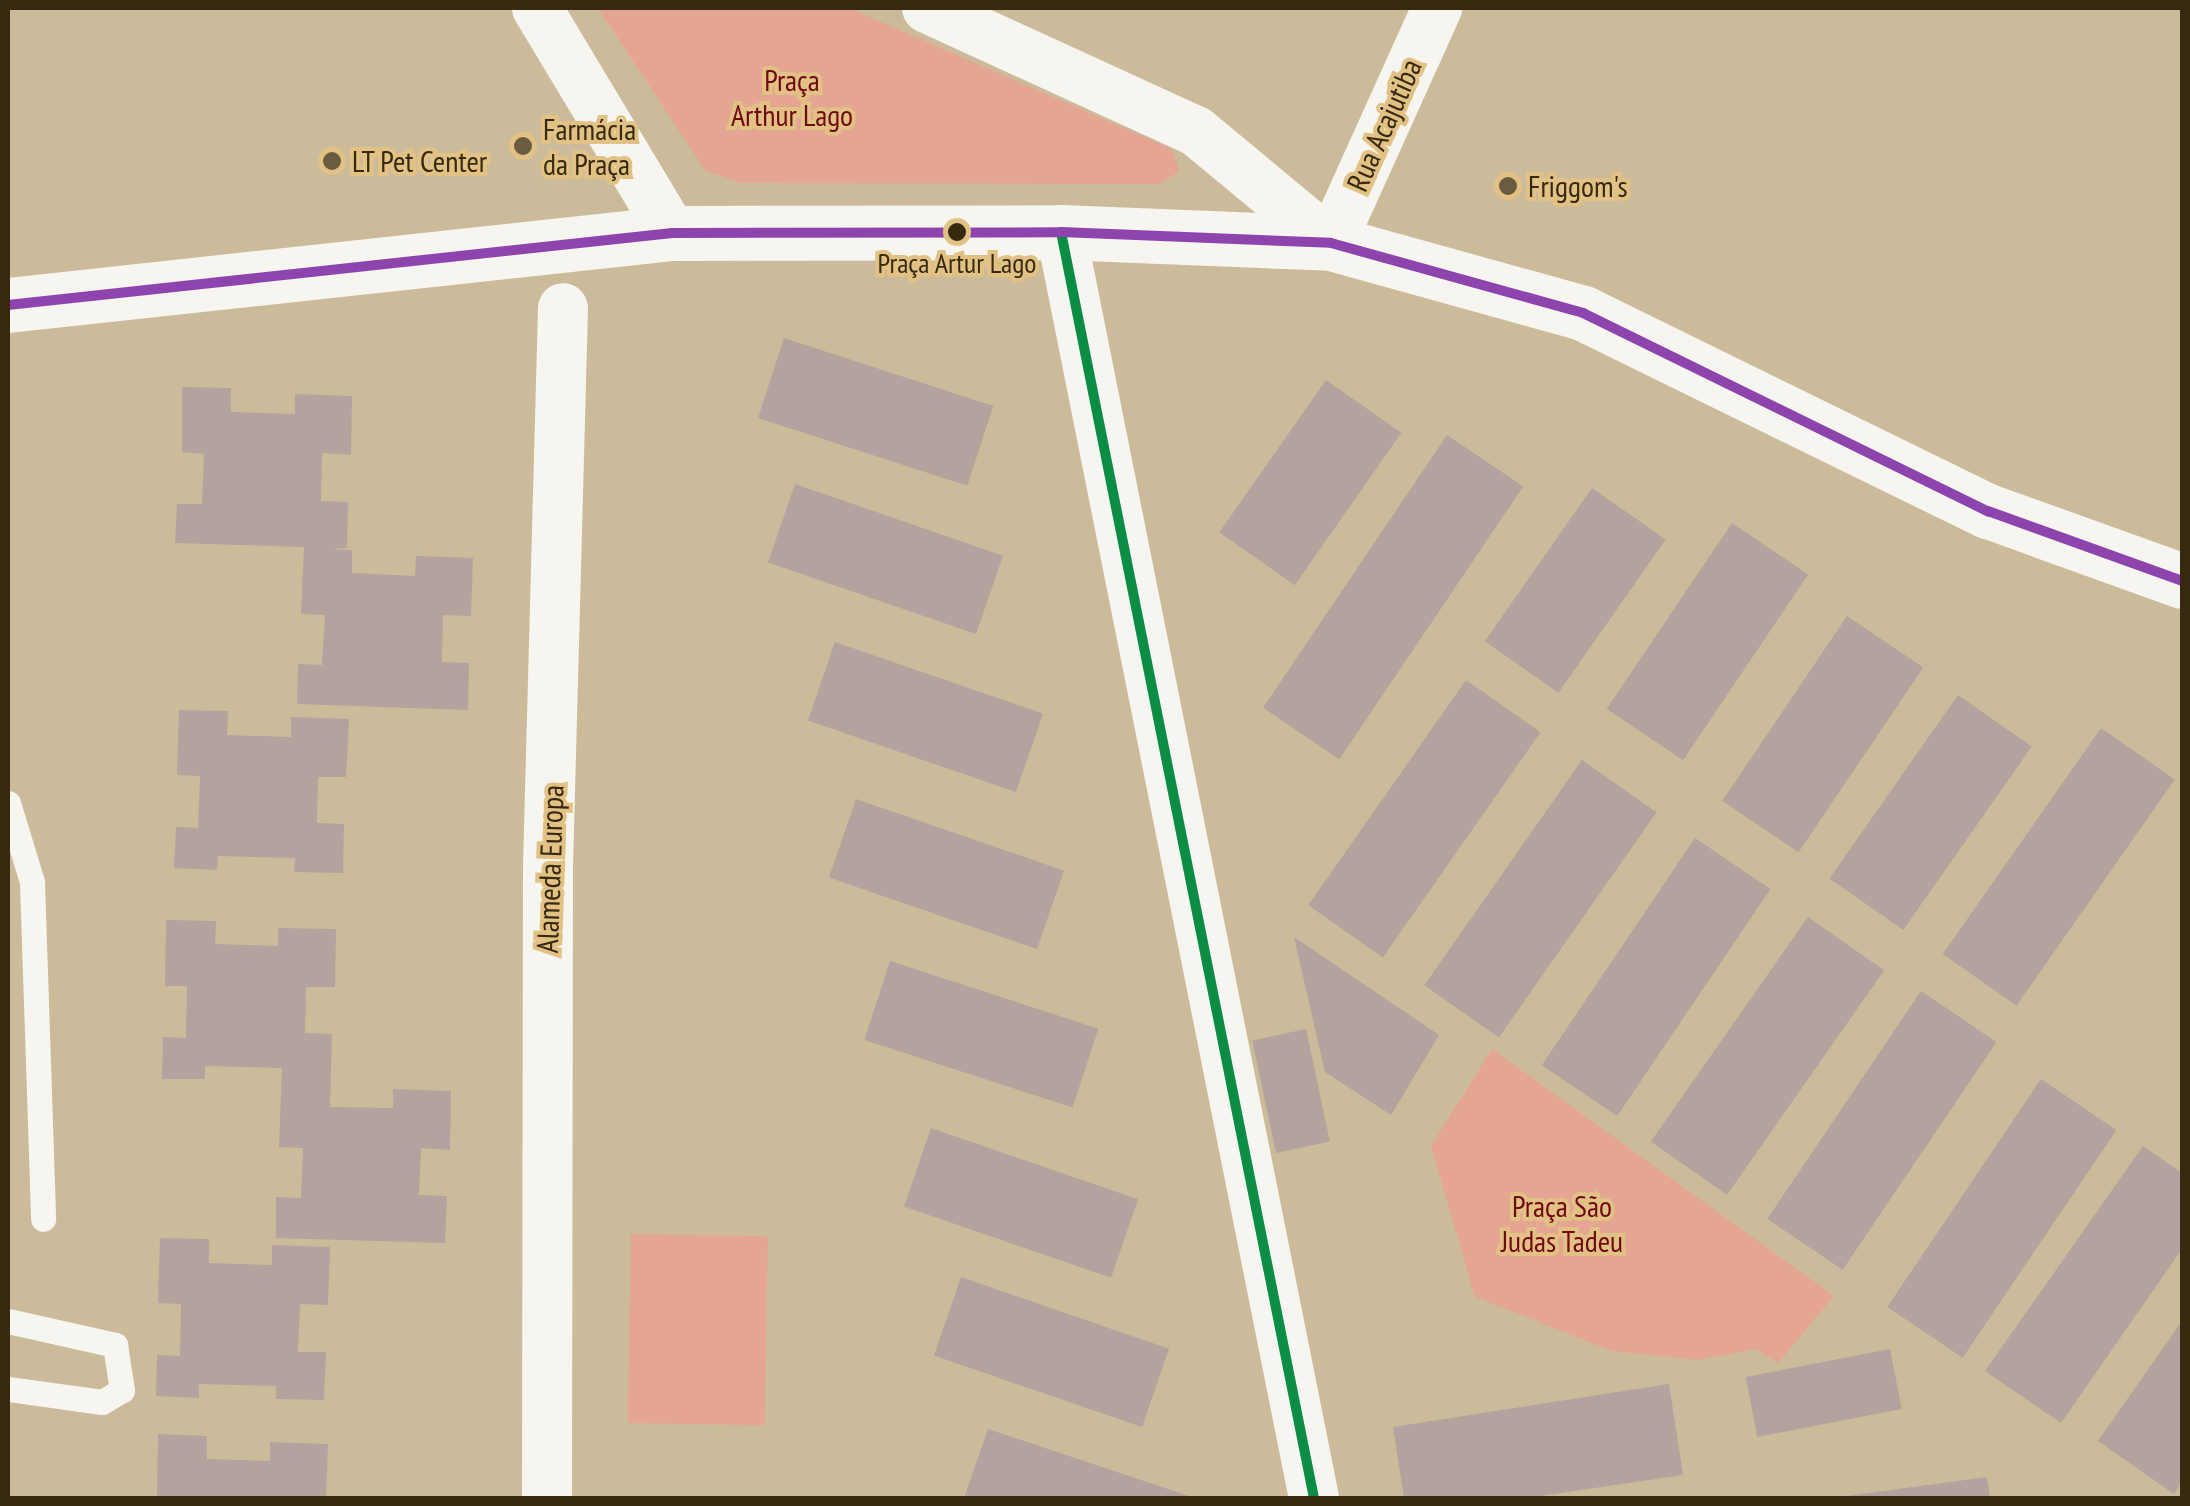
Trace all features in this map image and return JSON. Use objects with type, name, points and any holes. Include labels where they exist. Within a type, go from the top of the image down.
[{"type":"main road","points":[[8,305],[566,240],[672,233],[1061,232],[1332,243],[1583,313],[1988,511],[2182,580]]},
{"type":"street","points":[[537,8],[672,233]]},
{"type":"street","points":[[927,8],[1196,131],[1332,243]]},
{"type":"street","name":"Rua Acajutiba","points":[[1332,243],[1438,8]]},
{"type":"street","points":[[1061,232],[1314,1498]]},
{"type":"street","name":"Alameda Europa","points":[[547,1498],[548,918],[563,308]]},
{"type":"lane","name":"Alameda Europa","points":[[563,308],[566,240]]},
{"type":"lane","points":[[8,803],[32,882],[43,1219]]},
{"type":"lane","points":[[8,1321],[115,1345],[122,1390],[102,1402],[8,1389]]},
{"type":"green space","name":"Praça Arthur Lago","points":[[598,8],[849,8],[1172,149],[1179,171],[1160,184],[739,183],[705,170]]},
{"type":"green space","name":"Praça São Judas Tadeu","points":[[1492,1049],[1834,1296],[1778,1363],[1756,1349],[1698,1360],[1612,1351],[1475,1297],[1431,1146]]},
{"type":"green space","points":[[631,1234],[768,1236],[765,1425],[628,1423]]},
{"type":"building","points":[[784,338],[993,406],[967,486],[758,418]]},
{"type":"building","points":[[1326,380],[1401,433],[1295,585],[1219,532]]},
{"type":"building","points":[[182,387],[231,388],[231,412],[295,414],[295,394],[352,396],[351,455],[322,453],[321,501],[348,502],[347,548],[329,549],[352,550],[352,573],[415,576],[416,556],[473,558],[471,616],[443,615],[442,662],[469,663],[468,710],[297,704],[298,664],[322,665],[325,615],[301,614],[304,547],[175,543],[177,504],[202,504],[204,454],[182,452]]},
{"type":"building","points":[[1447,435],[1523,486],[1339,759],[1263,708]]},
{"type":"building","points":[[795,484],[1003,556],[976,634],[768,562]]},
{"type":"building","points":[[1592,488],[1666,540],[1558,693],[1485,641]]},
{"type":"building","points":[[1732,523],[1808,574],[1683,760],[1607,709]]},
{"type":"building","points":[[1847,616],[1923,667],[1799,852],[1722,801]]},
{"type":"building","points":[[835,642],[1043,714],[1016,792],[808,720]]},
{"type":"building","points":[[1466,680],[1541,732],[1383,957],[1308,905]]},
{"type":"building","points":[[1958,695],[2032,747],[1903,930],[1830,878]]},
{"type":"building","points":[[179,710],[228,711],[227,735],[291,737],[291,717],[349,719],[346,777],[318,777],[317,823],[344,824],[343,873],[294,872],[295,858],[218,856],[217,870],[174,868],[176,827],[198,828],[200,776],[177,775]]},
{"type":"building","points":[[2101,728],[2175,780],[2016,1006],[1943,954]]},
{"type":"building","points":[[1582,760],[1657,812],[1499,1037],[1424,985]]},
{"type":"building","points":[[856,799],[1064,871],[1037,949],[829,877]]},
{"type":"building","points":[[1695,838],[1770,889],[1617,1116],[1542,1065]]},
{"type":"building","points":[[1808,917],[1884,970],[1727,1195],[1651,1141]]},
{"type":"building","points":[[166,920],[216,921],[215,944],[278,946],[278,928],[336,929],[335,987],[306,987],[305,1033],[332,1034],[330,1107],[393,1108],[393,1089],[451,1091],[450,1150],[421,1148],[419,1195],[447,1196],[445,1243],[276,1238],[276,1197],[301,1198],[303,1148],[279,1147],[282,1068],[205,1066],[205,1079],[162,1079],[163,1037],[186,1038],[187,986],[165,986]]},
{"type":"building","points":[[1294,937],[1439,1035],[1391,1115],[1325,1072]]},
{"type":"building","points":[[890,961],[1098,1029],[1073,1108],[864,1040]]},
{"type":"building","points":[[1921,991],[1996,1042],[1843,1270],[1767,1219]]},
{"type":"building","points":[[1306,1029],[1330,1141],[1276,1153],[1252,1040]]},
{"type":"building","points":[[2041,1079],[2116,1130],[1963,1358],[1887,1307]]},
{"type":"building","points":[[931,1128],[1138,1199],[1111,1278],[904,1206]]},
{"type":"building","points":[[2143,1146],[2182,1173],[2182,1249],[2061,1423],[1985,1371]]},
{"type":"building","points":[[160,1238],[209,1239],[209,1263],[272,1265],[272,1245],[330,1247],[328,1305],[300,1304],[298,1352],[326,1352],[324,1400],[276,1399],[276,1386],[199,1384],[199,1398],[156,1396],[157,1355],[180,1356],[181,1304],[158,1303]]},
{"type":"building","points":[[961,1277],[1169,1349],[1142,1427],[934,1355]]},
{"type":"building","points":[[2182,1321],[2182,1481],[2174,1494],[2098,1441]]},
{"type":"building","points":[[1890,1349],[1902,1409],[1757,1437],[1746,1377]]},
{"type":"building","points":[[1669,1384],[1683,1475],[1527,1498],[1404,1498],[1393,1427]]},
{"type":"building","points":[[988,1429],[1195,1498],[964,1498]]},
{"type":"building","points":[[158,1434],[207,1436],[207,1459],[270,1461],[270,1442],[328,1444],[326,1498],[157,1498]]},
{"type":"building","points":[[1987,1477],[1990,1498],[1847,1498],[1847,1496]]},
{"type":"transit line","points":[[1061,232],[1314,1498]]},
{"type":"transit line","points":[[8,305],[672,233],[1061,232],[1331,243],[1583,313],[1988,511],[2182,581]]},
{"type":"place","name":"Farmácia da Praça","points":[[523,146]]},
{"type":"place","name":"LT Pet Center","points":[[332,161]]},
{"type":"place","name":"Friggom's","points":[[1508,186]]},
{"type":"place","name":"Praça Artur Lago","points":[[957,232]]}]
